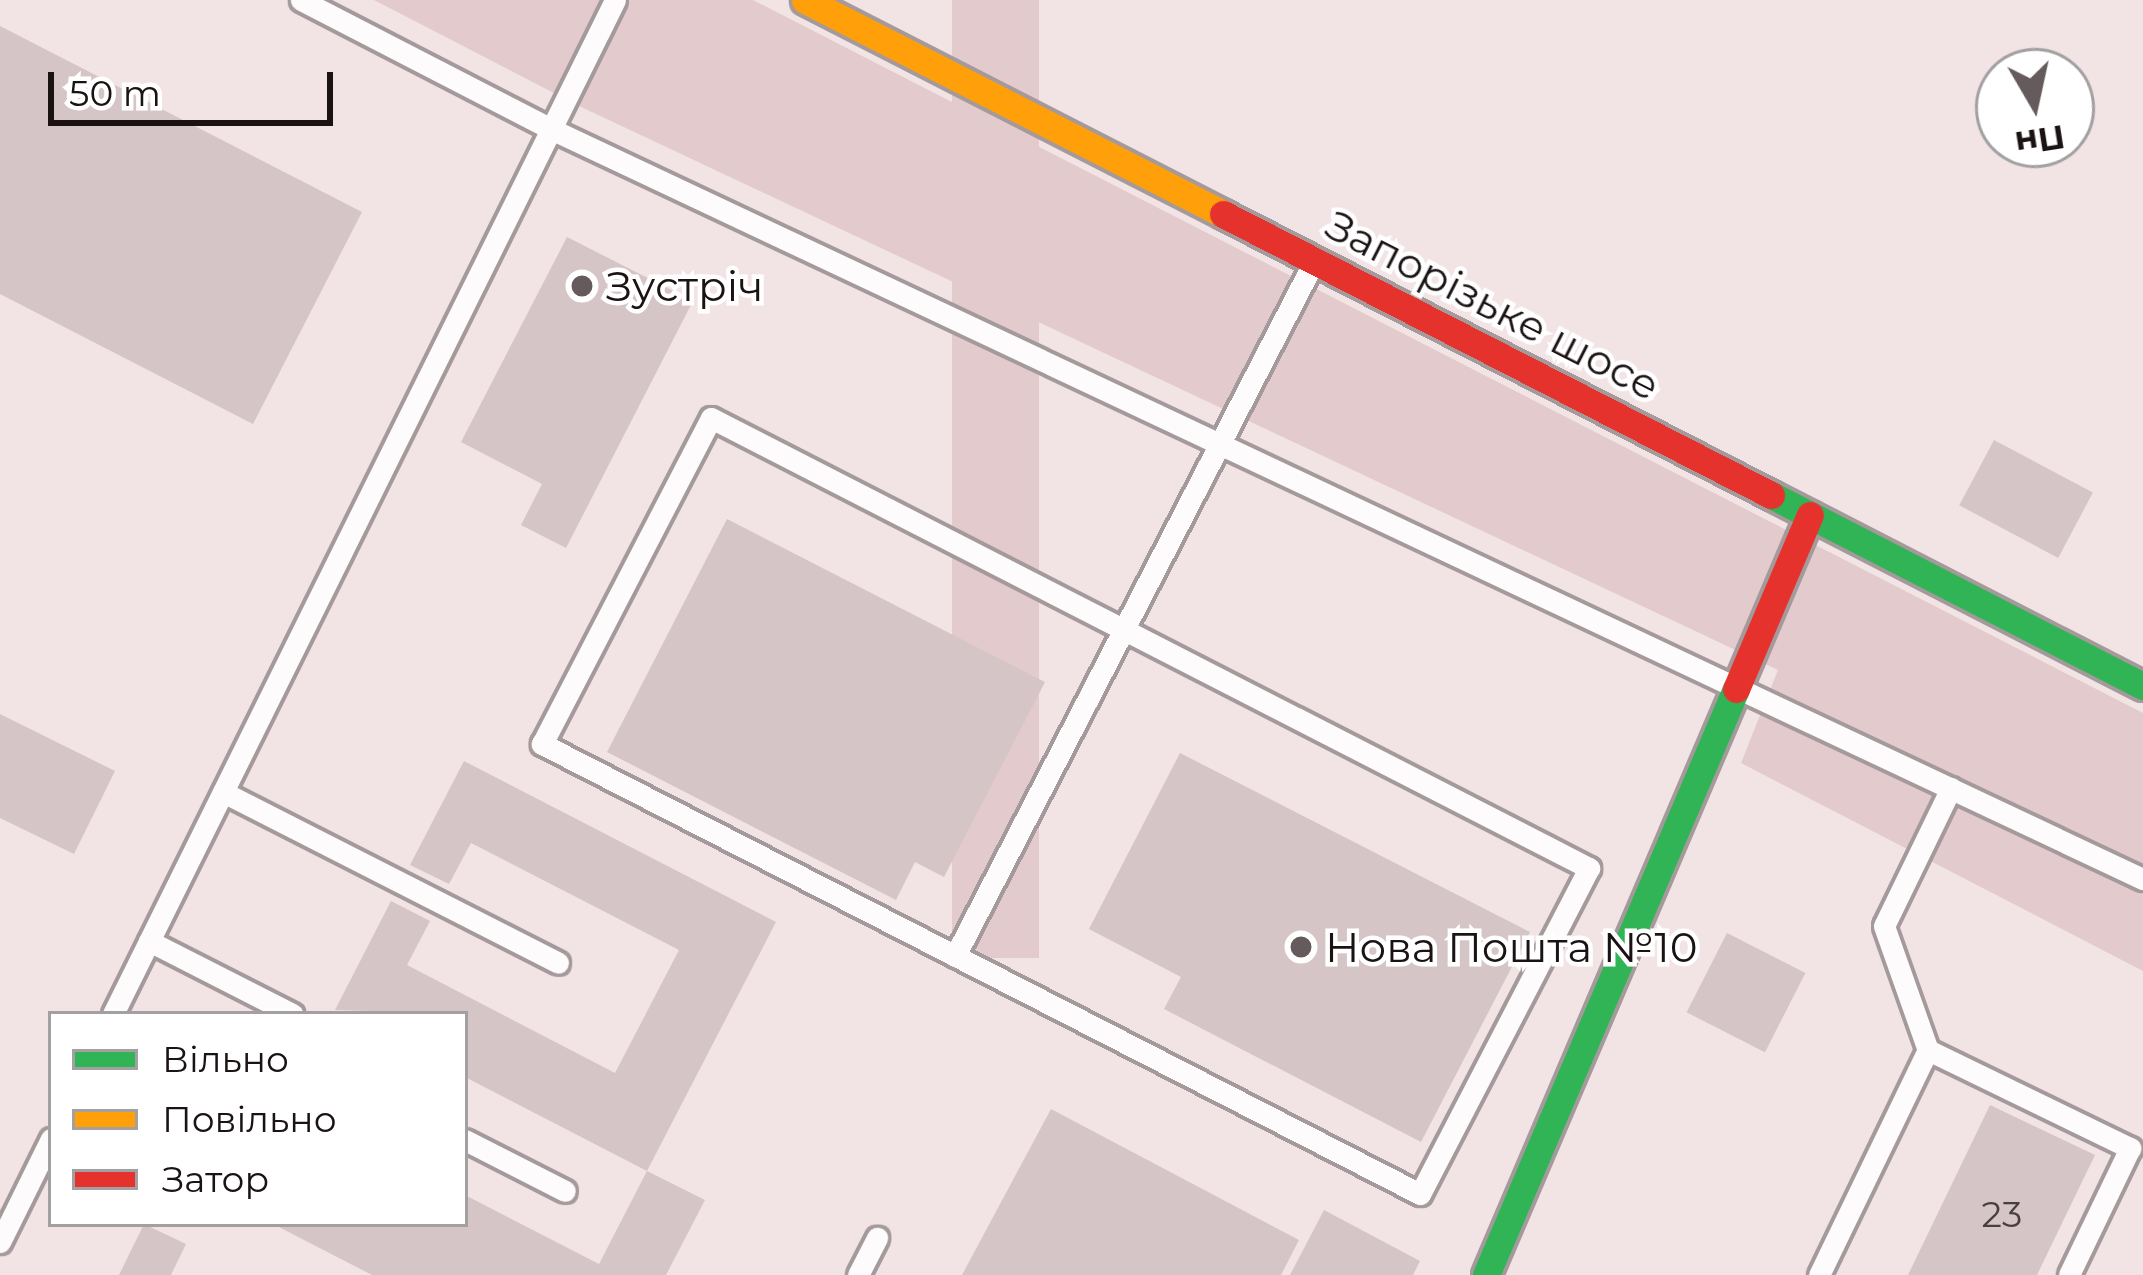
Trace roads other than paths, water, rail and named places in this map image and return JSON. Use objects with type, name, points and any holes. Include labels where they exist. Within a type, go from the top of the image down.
[{"type":"main road","name":"Запорізьке шосе","points":[[805,0],[2143,686]]},
{"type":"main road","points":[[1486,1275],[1810,514]]},
{"type":"lane","points":[[302,0],[551,128],[2143,878]]},
{"type":"lane","points":[[114,1011],[615,0]]},
{"type":"lane","points":[[955,956],[1314,261]]},
{"type":"lane","points":[[711,418],[1589,868],[1420,1194],[955,956],[542,744],[711,418]]},
{"type":"lane","points":[[1951,788],[1883,926],[1928,1050],[2129,1148],[2069,1275]]},
{"type":"lane","points":[[223,792],[558,964]]},
{"type":"lane","points":[[149,941],[286,1011]]},
{"type":"lane","points":[[1819,1275],[1928,1050]]},
{"type":"lane","points":[[468,1142],[565,1191]]},
{"type":"lane","points":[[0,1242],[48,1145]]},
{"type":"lane","points":[[857,1275],[877,1238]]},
{"type":"place","name":"Зустріч","points":[[582,286]]},
{"type":"place","name":"Нова Пошта №10","points":[[1301,947]]}]
